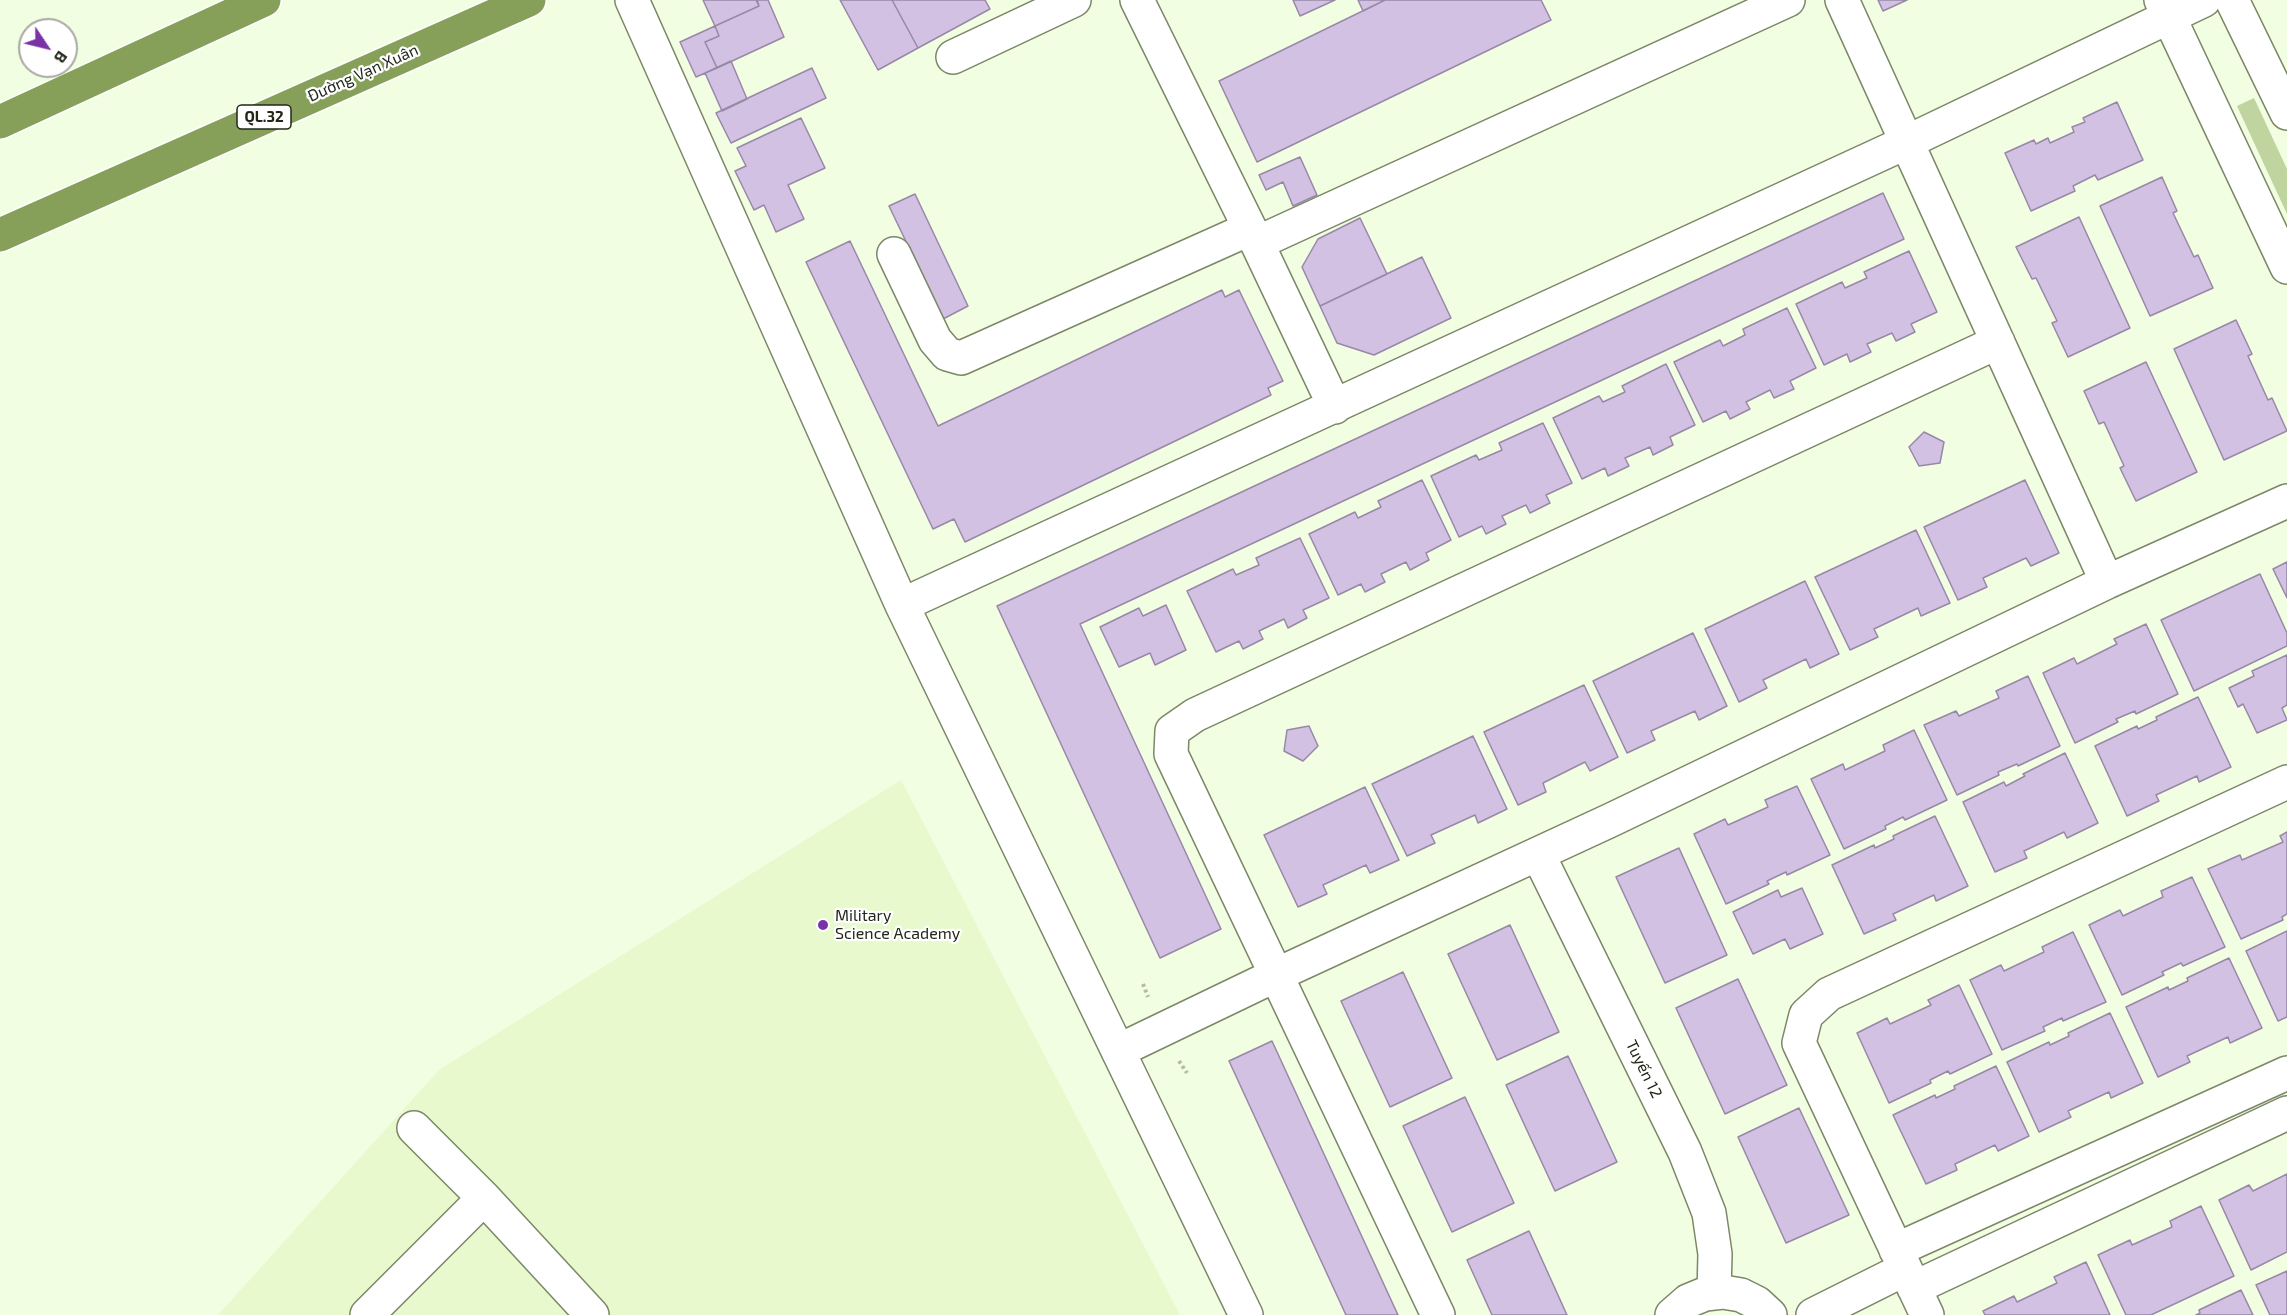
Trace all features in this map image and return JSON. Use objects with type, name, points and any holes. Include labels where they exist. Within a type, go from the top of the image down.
[{"type":"highway","points":[[0,122],[264,0]]},
{"type":"highway","name":"Đường Vạn Xuân","points":[[0,235],[529,0]]},
{"type":"street","points":[[632,0],[902,605],[1246,1315]]},
{"type":"street","points":[[953,57],[1074,0]]},
{"type":"street","points":[[1137,0],[1335,407]]},
{"type":"street","points":[[894,254],[935,340],[947,354],[961,358],[1253,236],[1788,0]]},
{"type":"street","points":[[1842,0],[2108,582]]},
{"type":"street","points":[[902,605],[1907,142],[2165,8],[2204,0]]},
{"type":"street","points":[[2232,0],[2287,113]]},
{"type":"street","points":[[2165,8],[2287,267]]},
{"type":"street","points":[[1438,1315],[1171,754],[1172,731],[1194,715],[1998,342]]},
{"type":"street","points":[[1118,1050],[1538,854],[2108,582],[2287,501]]},
{"type":"street","points":[[1910,1280],[1799,1043],[1806,1015],[1829,994],[2287,782]]},
{"type":"street","name":"Tuyến 12","points":[[1538,854],[1689,1162],[1709,1213],[1715,1254],[1714,1293]]},
{"type":"street","points":[[1910,1280],[2287,1073]]},
{"type":"street","points":[[1813,1315],[1910,1280],[2287,1113]]},
{"type":"street","points":[[414,1128],[484,1198],[592,1315]]},
{"type":"street","points":[[367,1315],[484,1198]]},
{"type":"street","points":[[1672,1315],[1688,1301],[1723,1292],[1741,1295],[1757,1303],[1770,1315]]},
{"type":"shaded area","points":[[2254,98],[2287,169],[2287,214],[2237,106]]},
{"type":"shaded area","name":"Military Science Academy","points":[[901,780],[1180,1315],[218,1315],[439,1070]]},
{"type":"building","points":[[703,0],[756,0],[759,6],[715,26]]},
{"type":"building","points":[[757,0],[768,0],[784,37],[717,68],[705,42],[719,36],[715,26],[759,6]]},
{"type":"building","points":[[840,0],[892,0],[918,48],[878,70]]},
{"type":"building","points":[[892,0],[985,0],[990,9],[918,48]]},
{"type":"building","points":[[1293,0],[1335,0],[1300,16]]},
{"type":"building","points":[[1358,0],[1385,0],[1363,11]]},
{"type":"building","points":[[1385,0],[1541,0],[1551,20],[1257,162],[1219,81]]},
{"type":"building","points":[[1878,0],[1907,0],[1883,11]]},
{"type":"building","points":[[715,26],[719,36],[705,42],[717,68],[696,77],[680,42]]},
{"type":"building","points":[[731,61],[747,99],[722,111],[705,73]]},
{"type":"building","points":[[812,68],[826,98],[731,143],[716,113]]},
{"type":"building","points":[[2117,102],[2143,160],[2098,180],[2095,175],[2073,186],[2075,191],[2031,211],[2005,153],[2034,140],[2036,144],[2048,138],[2050,143],[2074,132],[2072,127],[2085,122],[2083,118]]},
{"type":"building","points":[[801,118],[825,168],[788,185],[804,219],[776,232],[764,205],[754,210],[735,171],[746,166],[737,148]]},
{"type":"building","points":[[1300,157],[1317,195],[1293,206],[1283,182],[1266,190],[1259,175]]},
{"type":"building","points":[[2162,177],[2177,211],[2173,213],[2194,257],[2198,255],[2213,288],[2150,316],[2100,206]]},
{"type":"building","points":[[1883,193],[1904,239],[1080,624],[1221,929],[1160,958],[997,606]]},
{"type":"building","points":[[915,194],[968,306],[943,319],[889,206]]},
{"type":"building","points":[[2079,217],[2130,328],[2068,357],[2052,323],[2057,321],[2036,278],[2032,279],[2016,247]]},
{"type":"building","points":[[1360,218],[1387,274],[1320,306],[1302,267],[1318,239]]},
{"type":"building","points":[[850,241],[938,426],[1222,290],[1225,297],[1239,290],[1283,381],[1268,388],[1271,395],[965,542],[954,519],[933,529],[806,262]]},
{"type":"building","points":[[1909,251],[1937,312],[1911,324],[1915,332],[1896,341],[1892,333],[1867,344],[1871,352],[1850,362],[1847,354],[1824,365],[1796,304],[1842,282],[1845,288],[1867,278],[1864,272]]},
{"type":"building","points":[[1422,257],[1451,318],[1374,355],[1337,343],[1320,306]]},
{"type":"building","points":[[1787,308],[1816,368],[1790,381],[1794,389],[1774,398],[1770,390],[1746,402],[1750,409],[1730,419],[1726,411],[1703,422],[1674,362],[1720,340],[1723,346],[1745,335],[1743,329]]},
{"type":"building","points":[[2236,320],[2252,354],[2248,356],[2268,400],[2272,398],[2287,431],[2224,460],[2174,349]]},
{"type":"building","points":[[2146,362],[2197,472],[2136,501],[2120,468],[2124,466],[2104,422],[2099,424],[2084,391]]},
{"type":"building","points":[[1666,364],[1695,425],[1670,437],[1673,445],[1653,455],[1650,447],[1625,458],[1629,466],[1608,476],[1605,468],[1582,479],[1553,418],[1599,396],[1603,402],[1625,392],[1622,386]]},
{"type":"building","points":[[1543,423],[1572,483],[1546,495],[1550,503],[1530,513],[1526,505],[1502,516],[1506,524],[1486,534],[1482,526],[1459,537],[1431,476],[1476,455],[1479,460],[1502,450],[1499,443]]},
{"type":"building","points":[[1924,432],[1944,442],[1940,463],[1919,466],[1909,447]]},
{"type":"building","points":[[1422,480],[1451,540],[1426,553],[1429,560],[1410,570],[1406,562],[1381,574],[1385,582],[1365,592],[1361,584],[1338,595],[1309,534],[1355,512],[1358,518],[1381,507],[1378,501]]},
{"type":"building","points":[[2025,480],[2059,553],[2031,566],[2026,558],[1983,578],[1987,587],[1958,600],[1924,527]]},
{"type":"building","points":[[1916,530],[1950,603],[1921,616],[1918,608],[1874,629],[1878,637],[1850,650],[1815,577]]},
{"type":"building","points":[[1300,538],[1329,598],[1303,610],[1307,618],[1288,628],[1284,619],[1259,631],[1263,639],[1243,649],[1239,641],[1216,652],[1187,591],[1233,569],[1236,575],[1259,565],[1256,558]]},
{"type":"building","points":[[2287,562],[2287,598],[2273,569]]},
{"type":"building","points":[[2260,574],[2287,633],[2287,646],[2194,691],[2161,620]]},
{"type":"building","points":[[1805,581],[1839,654],[1810,668],[1806,659],[1763,680],[1767,688],[1739,702],[1705,629]]},
{"type":"building","points":[[1166,605],[1186,650],[1155,665],[1150,653],[1119,667],[1100,627],[1139,608],[1143,616]]},
{"type":"building","points":[[2146,624],[2178,694],[2136,714],[2135,711],[2116,719],[2118,722],[2075,743],[2043,673],[2074,658],[2077,664],[2117,644],[2114,639]]},
{"type":"building","points":[[1693,633],[1727,706],[1699,720],[1695,711],[1651,731],[1655,740],[1627,753],[1593,681]]},
{"type":"building","points":[[2287,655],[2287,705],[2282,708],[2287,720],[2257,733],[2243,704],[2238,707],[2229,688],[2254,676],[2252,671]]},
{"type":"building","points":[[2028,676],[2060,746],[2018,766],[2017,764],[1998,772],[1999,775],[1957,795],[1924,725],[1956,711],[1959,716],[1999,698],[1996,691]]},
{"type":"building","points":[[1584,685],[1618,757],[1590,771],[1585,762],[1543,783],[1546,792],[1518,805],[1484,732]]},
{"type":"building","points":[[2198,697],[2231,767],[2199,782],[2197,776],[2156,795],[2159,801],[2127,816],[2095,746],[2137,726],[2138,729],[2157,720],[2156,717]]},
{"type":"building","points":[[1309,726],[1318,746],[1303,761],[1284,751],[1287,730]]},
{"type":"building","points":[[1914,730],[1947,800],[1905,820],[1903,817],[1885,826],[1886,829],[1844,849],[1811,779],[1843,764],[1845,770],[1885,751],[1883,745]]},
{"type":"building","points":[[1473,736],[1507,809],[1478,823],[1475,815],[1431,835],[1435,843],[1407,856],[1372,784]]},
{"type":"building","points":[[2065,753],[2098,823],[2067,838],[2064,832],[2024,851],[2027,858],[1995,872],[1963,802],[2004,782],[2006,786],[2025,776],[2023,774]]},
{"type":"building","points":[[1797,786],[1830,855],[1787,875],[1786,872],[1767,881],[1769,884],[1726,904],[1694,834],[1725,819],[1728,825],[1768,807],[1765,800]]},
{"type":"building","points":[[1365,787],[1399,860],[1370,873],[1366,865],[1323,885],[1327,894],[1298,907],[1264,835]]},
{"type":"building","points":[[1935,816],[1968,886],[1936,901],[1934,895],[1893,914],[1896,920],[1864,934],[1832,865],[1874,845],[1875,848],[1894,839],[1893,836]]},
{"type":"building","points":[[2287,832],[2287,914],[2282,917],[2283,920],[2241,939],[2208,869],[2240,855],[2242,860],[2283,842],[2280,836]]},
{"type":"building","points":[[1679,848],[1727,955],[1665,983],[1616,877]]},
{"type":"building","points":[[2192,877],[2225,947],[2183,966],[2181,963],[2162,972],[2164,975],[2122,995],[2089,925],[2120,910],[2123,916],[2163,897],[2161,891]]},
{"type":"building","points":[[1802,888],[1823,934],[1790,949],[1785,939],[1753,954],[1733,912],[1778,890],[1781,897]]},
{"type":"building","points":[[1510,925],[1559,1032],[1497,1060],[1448,954]]},
{"type":"building","points":[[2287,931],[2287,1017],[2278,1021],[2246,951]]},
{"type":"building","points":[[2073,932],[2106,1002],[2063,1021],[2062,1018],[2043,1027],[2045,1031],[2002,1050],[1970,980],[2001,965],[2004,971],[2044,952],[2042,947]]},
{"type":"building","points":[[2229,958],[2262,1028],[2230,1043],[2228,1037],[2187,1056],[2190,1062],[2158,1077],[2126,1007],[2168,987],[2169,990],[2188,981],[2187,978]]},
{"type":"building","points":[[1403,972],[1452,1078],[1390,1107],[1341,1001]]},
{"type":"building","points":[[1738,979],[1787,1085],[1725,1114],[1676,1008]]},
{"type":"building","points":[[1959,985],[1992,1054],[1950,1074],[1948,1071],[1930,1080],[1931,1083],[1889,1103],[1857,1033],[1887,1018],[1890,1024],[1931,1005],[1928,1000]]},
{"type":"building","points":[[2110,1013],[2143,1083],[2111,1098],[2109,1092],[2068,1111],[2071,1117],[2039,1132],[2007,1062],[2049,1042],[2050,1045],[2069,1036],[2068,1033]]},
{"type":"building","points":[[1272,1041],[1398,1315],[1346,1315],[1229,1061]]},
{"type":"building","points":[[1568,1056],[1617,1162],[1555,1191],[1506,1085]]},
{"type":"building","points":[[1996,1066],[2029,1136],[1998,1151],[1995,1145],[1955,1164],[1957,1170],[1926,1184],[1893,1115],[1935,1095],[1936,1098],[1955,1089],[1954,1086]]},
{"type":"building","points":[[1465,1097],[1514,1203],[1452,1232],[1403,1126]]},
{"type":"building","points":[[1799,1108],[1849,1215],[1786,1243],[1738,1137]]},
{"type":"building","points":[[2287,1174],[2287,1252],[2251,1270],[2219,1200],[2249,1185],[2253,1191]]},
{"type":"building","points":[[2201,1206],[2234,1276],[2151,1315],[2126,1315],[2098,1255],[2130,1240],[2132,1245],[2172,1227],[2170,1221]]},
{"type":"building","points":[[1529,1231],[1567,1315],[1492,1315],[1467,1260]]},
{"type":"building","points":[[2086,1262],[2110,1315],[1985,1315],[1983,1311],[2014,1296],[2017,1302],[2057,1283],[2054,1277]]},
{"type":"building","points":[[2287,1271],[2287,1315],[2270,1315],[2256,1285]]},
{"type":"building","points":[[2241,1290],[2253,1315],[2196,1315],[2200,1313],[2199,1310]]},
{"type":"place","name":"Military Science Academy","points":[[823,925]]}]
